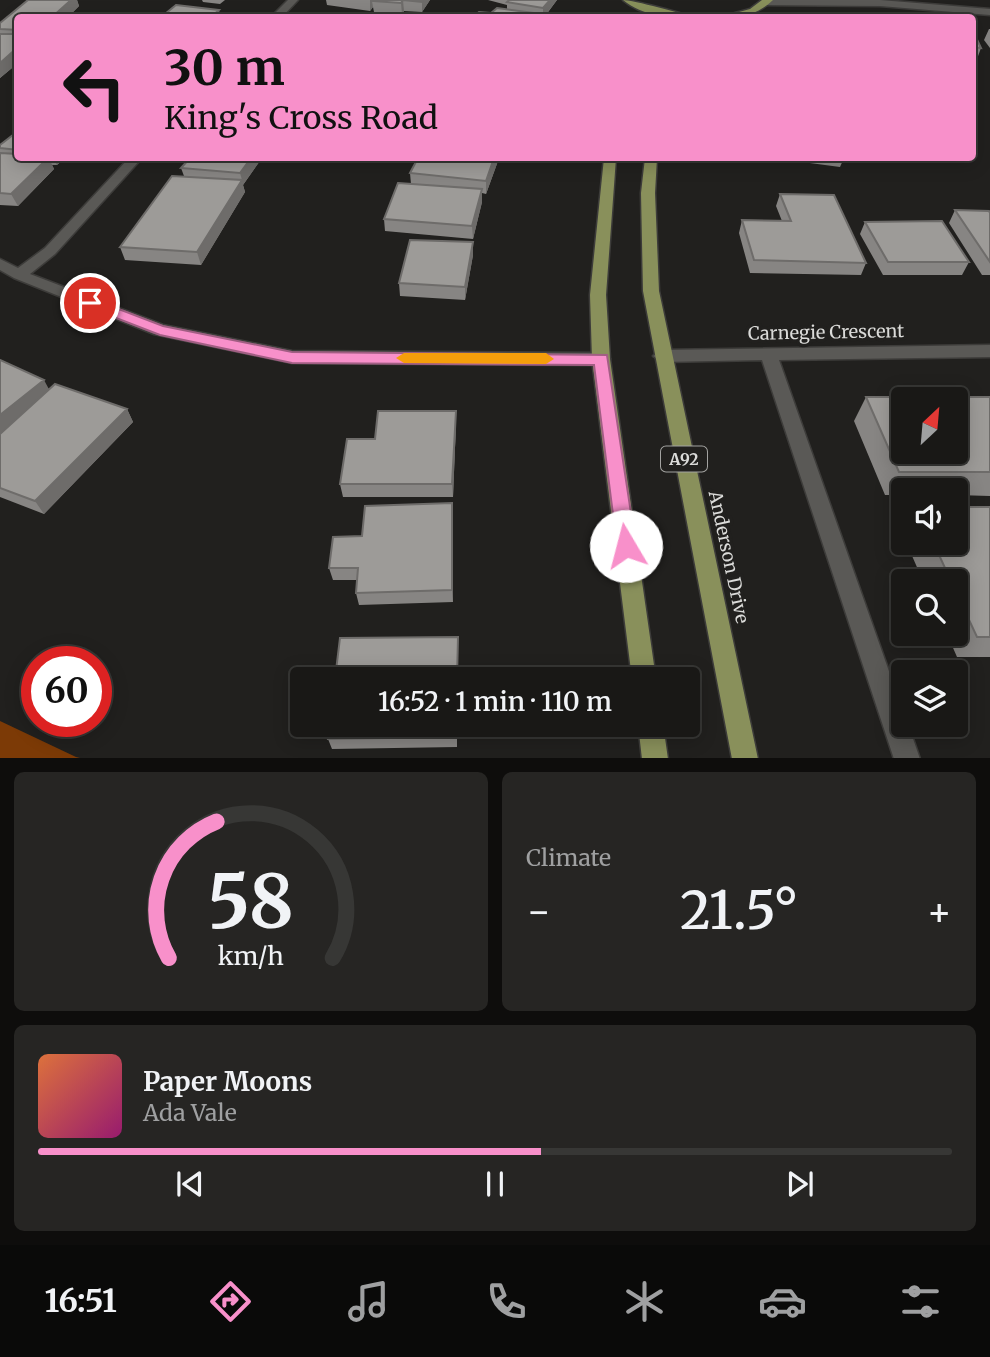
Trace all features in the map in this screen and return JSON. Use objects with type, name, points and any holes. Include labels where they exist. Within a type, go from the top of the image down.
[{"type":"main road","points":[[628,0],[644,13]]},
{"type":"main road","points":[[740,14],[753,11],[767,1]]},
{"type":"main road","points":[[610,161],[598,295],[601,359],[642,667]]},
{"type":"main road","name":"Anderson Drive","points":[[651,161],[648,193],[651,291],[745,758]]},
{"type":"main road","points":[[652,737],[655,758]]},
{"type":"street","points":[[279,14],[293,0]]},
{"type":"street","points":[[861,0],[880,3]]},
{"type":"street","points":[[767,1],[880,3],[990,12]]},
{"type":"street","points":[[19,275],[50,251],[133,161]]},
{"type":"street","points":[[0,264],[19,275],[160,330],[292,357],[601,359]]},
{"type":"street","name":"Carnegie Crescent","points":[[662,356],[990,351]]},
{"type":"street","points":[[768,353],[907,758]]},
{"type":"shaded area","points":[[0,721],[21,731],[21,737],[34,737],[80,758],[0,758]]},
{"type":"building","points":[[28,0],[71,0],[55,14],[14,14],[14,30],[0,29],[0,23]]},
{"type":"building","points":[[373,0],[403,0],[401,3]]},
{"type":"building","points":[[550,0],[543,8],[507,2]]},
{"type":"building","points":[[176,5],[219,10],[214,14],[165,14]]},
{"type":"building","points":[[497,8],[541,14],[477,14],[491,13]]},
{"type":"building","points":[[0,34],[14,34],[14,51],[0,63]]},
{"type":"building","points":[[14,134],[14,150],[0,148],[0,145]]},
{"type":"building","points":[[0,153],[14,154],[14,161],[45,161],[11,194],[0,193]]},
{"type":"building","points":[[187,161],[249,161],[240,173],[181,168]]},
{"type":"building","points":[[416,161],[493,161],[486,181],[410,173]]},
{"type":"building","points":[[172,176],[242,180],[197,252],[120,247]]},
{"type":"building","points":[[398,183],[482,189],[472,226],[384,219]]},
{"type":"building","points":[[780,194],[834,195],[866,263],[754,260],[742,220],[791,221]]},
{"type":"building","points":[[955,210],[989,211],[990,262]]},
{"type":"building","points":[[942,221],[969,262],[888,262],[865,222]]},
{"type":"building","points":[[410,240],[473,242],[465,287],[399,283]]},
{"type":"building","points":[[0,360],[44,380],[0,415]]},
{"type":"building","points":[[55,384],[127,409],[35,501],[0,488],[0,434]]},
{"type":"building","points":[[866,397],[891,397],[891,454]]},
{"type":"building","points":[[968,397],[990,397],[990,472],[899,472],[895,464],[968,464]]},
{"type":"building","points":[[378,411],[456,411],[452,484],[340,484],[347,439],[375,439]]},
{"type":"building","points":[[452,503],[452,590],[356,593],[358,568],[329,568],[333,537],[362,536],[365,506]]},
{"type":"building","points":[[968,507],[990,507],[990,637],[977,637],[968,618],[968,569],[945,569],[939,555],[968,555]]},
{"type":"building","points":[[458,637],[457,667],[336,667],[340,638]]},
{"type":"building","points":[[328,737],[456,737],[328,739]]},
{"type":"slow traffic","points":[[404,358],[546,359]]},
{"type":"route","points":[[90,303],[160,330],[292,357],[601,359],[626,546]]}]
